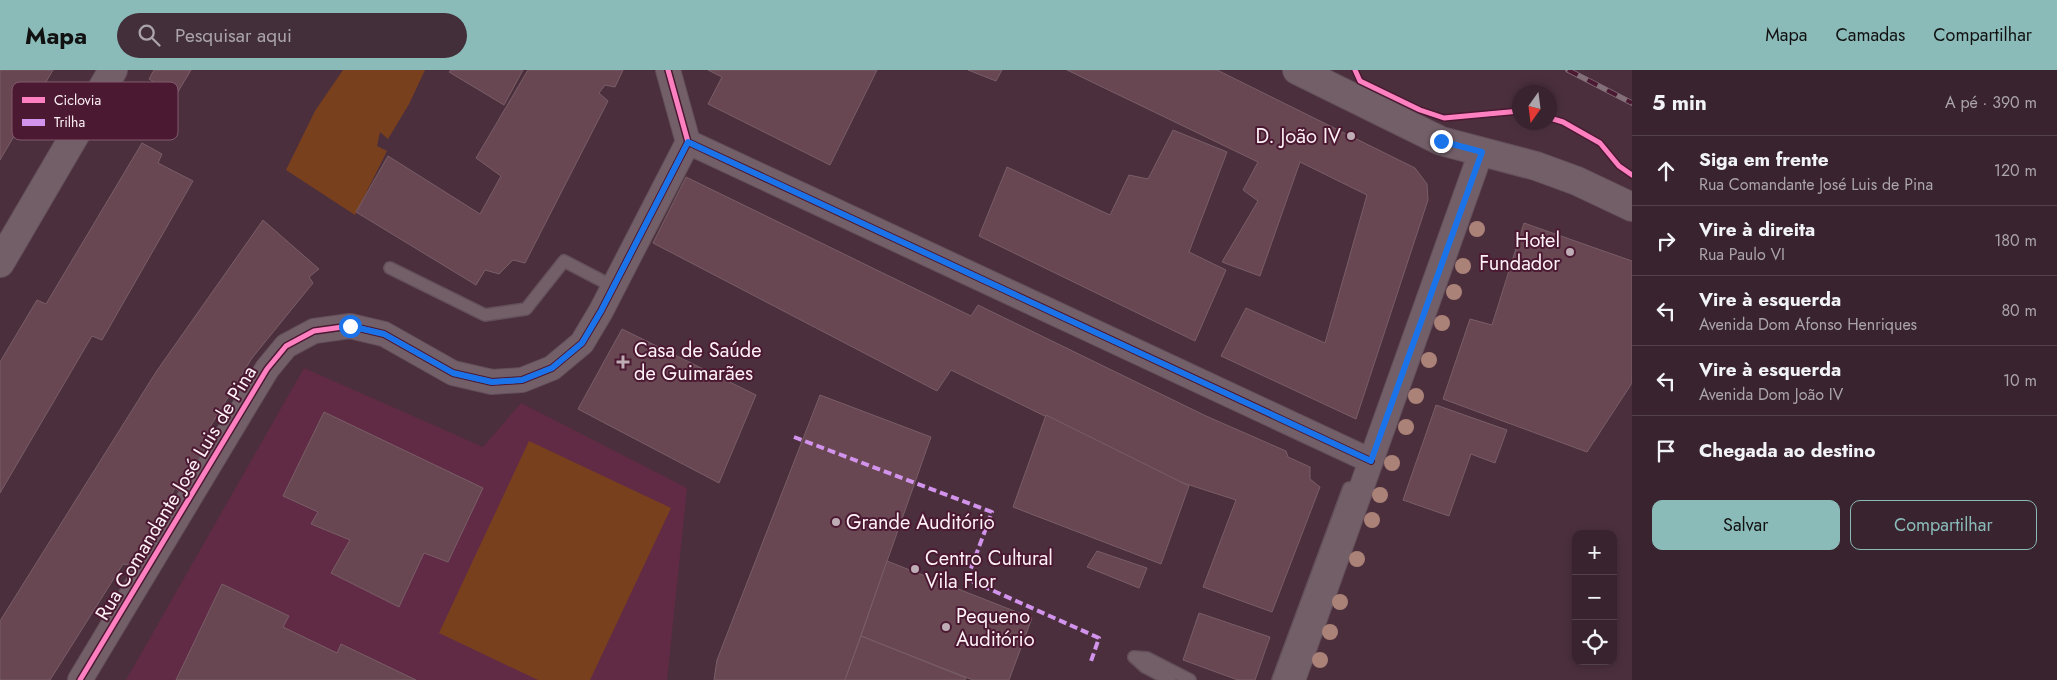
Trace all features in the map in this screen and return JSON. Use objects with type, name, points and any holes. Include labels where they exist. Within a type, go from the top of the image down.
[{"type":"street","points":[[106,82],[113,70]]},
{"type":"street","points":[[668,70],[688,142],[1366,458]]},
{"type":"street","points":[[1296,70],[1441,141],[1536,166],[1576,181],[1632,207]]},
{"type":"street","points":[[0,263],[72,140]]},
{"type":"street","name":"Rua Comandante José Luis de Pina","points":[[80,680],[268,369],[286,346],[314,331],[350,326],[384,334],[453,373],[492,382],[522,380],[552,368],[582,343],[614,287],[688,142]]},
{"type":"street","points":[[1293,680],[1366,458],[1482,152]]},
{"type":"lane","points":[[390,268],[485,315],[526,309],[564,261],[614,287]]},
{"type":"lane","points":[[1278,680],[1366,458]]},
{"type":"lane","points":[[1170,680],[1145,667],[1134,658],[1147,658],[1190,680]]},
{"type":"shaded area","points":[[343,70],[425,70],[409,104],[388,139],[380,132],[377,146],[387,151],[355,215],[286,170],[315,111]]},
{"type":"shaded area","points":[[304,368],[483,447],[521,403],[687,488],[667,680],[126,680]]},
{"type":"shaded area","points":[[529,441],[671,508],[590,680],[538,680],[439,633]]},
{"type":"building","points":[[0,70],[53,70],[46,82],[12,82],[12,140],[0,160]]},
{"type":"building","points":[[154,70],[191,70],[178,92],[178,82],[154,82],[149,79]]},
{"type":"building","points":[[451,70],[523,70],[504,105],[449,72]]},
{"type":"building","points":[[528,70],[623,70],[615,87],[605,85],[599,93],[608,101],[525,263],[513,260],[499,274],[485,270],[476,285],[356,212],[388,156],[480,214],[501,176],[476,158]]},
{"type":"building","points":[[708,70],[877,70],[830,165],[708,104],[722,77]]},
{"type":"building","points":[[968,70],[1002,70],[996,81]]},
{"type":"building","points":[[1067,70],[1217,70],[1415,168],[1427,184],[1428,200],[1356,419],[1221,356],[1246,308],[1325,343],[1367,195],[1300,162],[1260,276],[1222,262],[1258,201],[1243,190],[1258,162]]},
{"type":"building","points":[[1173,130],[1227,152],[1189,252],[1226,270],[1195,341],[979,236],[1007,167],[1110,215],[1129,175],[1148,179]]},
{"type":"building","points":[[142,143],[162,154],[158,163],[193,181],[102,340],[92,336],[0,493],[0,362],[37,300],[46,304]]},
{"type":"building","points":[[686,177],[971,316],[978,305],[1206,416],[1286,451],[1288,457],[1310,467],[1310,479],[1320,487],[1272,612],[1203,587],[1236,500],[1177,481],[951,370],[937,391],[653,243]]},
{"type":"building","points":[[263,220],[319,269],[309,277],[313,283],[252,358],[210,427],[216,435],[183,495],[175,488],[133,566],[123,564],[50,680],[0,680],[0,621],[156,372]]},
{"type":"building","name":"Hotel Fundador","points":[[1524,223],[1632,261],[1632,383],[1587,452],[1443,399],[1470,319],[1492,325]]},
{"type":"building","points":[[622,329],[756,395],[719,483],[578,409]]},
{"type":"building","name":"Grande Auditório","points":[[820,395],[931,437],[845,680],[714,680],[717,660]]},
{"type":"building","points":[[1436,405],[1507,430],[1495,463],[1471,454],[1449,516],[1403,500]]},
{"type":"building","points":[[324,412],[483,488],[448,562],[424,553],[399,607],[331,573],[350,540],[311,524],[318,512],[283,496]]},
{"type":"building","points":[[1046,415],[1189,486],[1161,564],[1013,507]]},
{"type":"building","points":[[1097,551],[1147,568],[1139,588],[1087,567]]},
{"type":"building","name":"Pequeno Auditório","points":[[887,561],[1032,618],[1009,680],[973,680],[861,636]]},
{"type":"building","points":[[222,584],[289,616],[283,627],[337,653],[341,644],[416,680],[176,680]]},
{"type":"building","points":[[1199,613],[1270,637],[1255,680],[1238,680],[1183,660]]},
{"type":"building","points":[[861,636],[966,678],[965,680],[845,680]]},
{"type":"railway","points":[[1568,70],[1632,103]]},
{"type":"marked path","points":[[794,437],[992,512],[967,579],[1099,638],[1090,664]]},
{"type":"cycle path","points":[[80,680],[267,369],[286,346],[314,331],[350,326],[384,334],[453,373],[492,382],[522,380],[552,368],[582,343],[601,311],[688,142],[668,70]]},
{"type":"cycle path","points":[[1355,70],[1360,81],[1420,110],[1444,118],[1512,112]]},
{"type":"cycle path","points":[[1557,120],[1600,143],[1619,166],[1632,175]]},
{"type":"cycle path","points":[[688,142],[1371,461]]},
{"type":"place","name":"D. João IV","points":[[1351,136]]},
{"type":"place","name":"Hotel Fundador","points":[[1570,252]]},
{"type":"place","name":"Casa de Saúde de Guimarães","points":[[623,362]]},
{"type":"place","name":"Grande Auditório","points":[[836,522]]},
{"type":"place","name":"Centro Cultural Vila Flor","points":[[915,569]]},
{"type":"place","name":"Pequeno Auditório","points":[[946,627]]},
{"type":"route","points":[[350,326],[384,334],[419,352],[453,373],[492,382],[522,380],[552,368],[582,343],[614,287],[688,142],[1371,461],[1482,152],[1441,141]]}]
